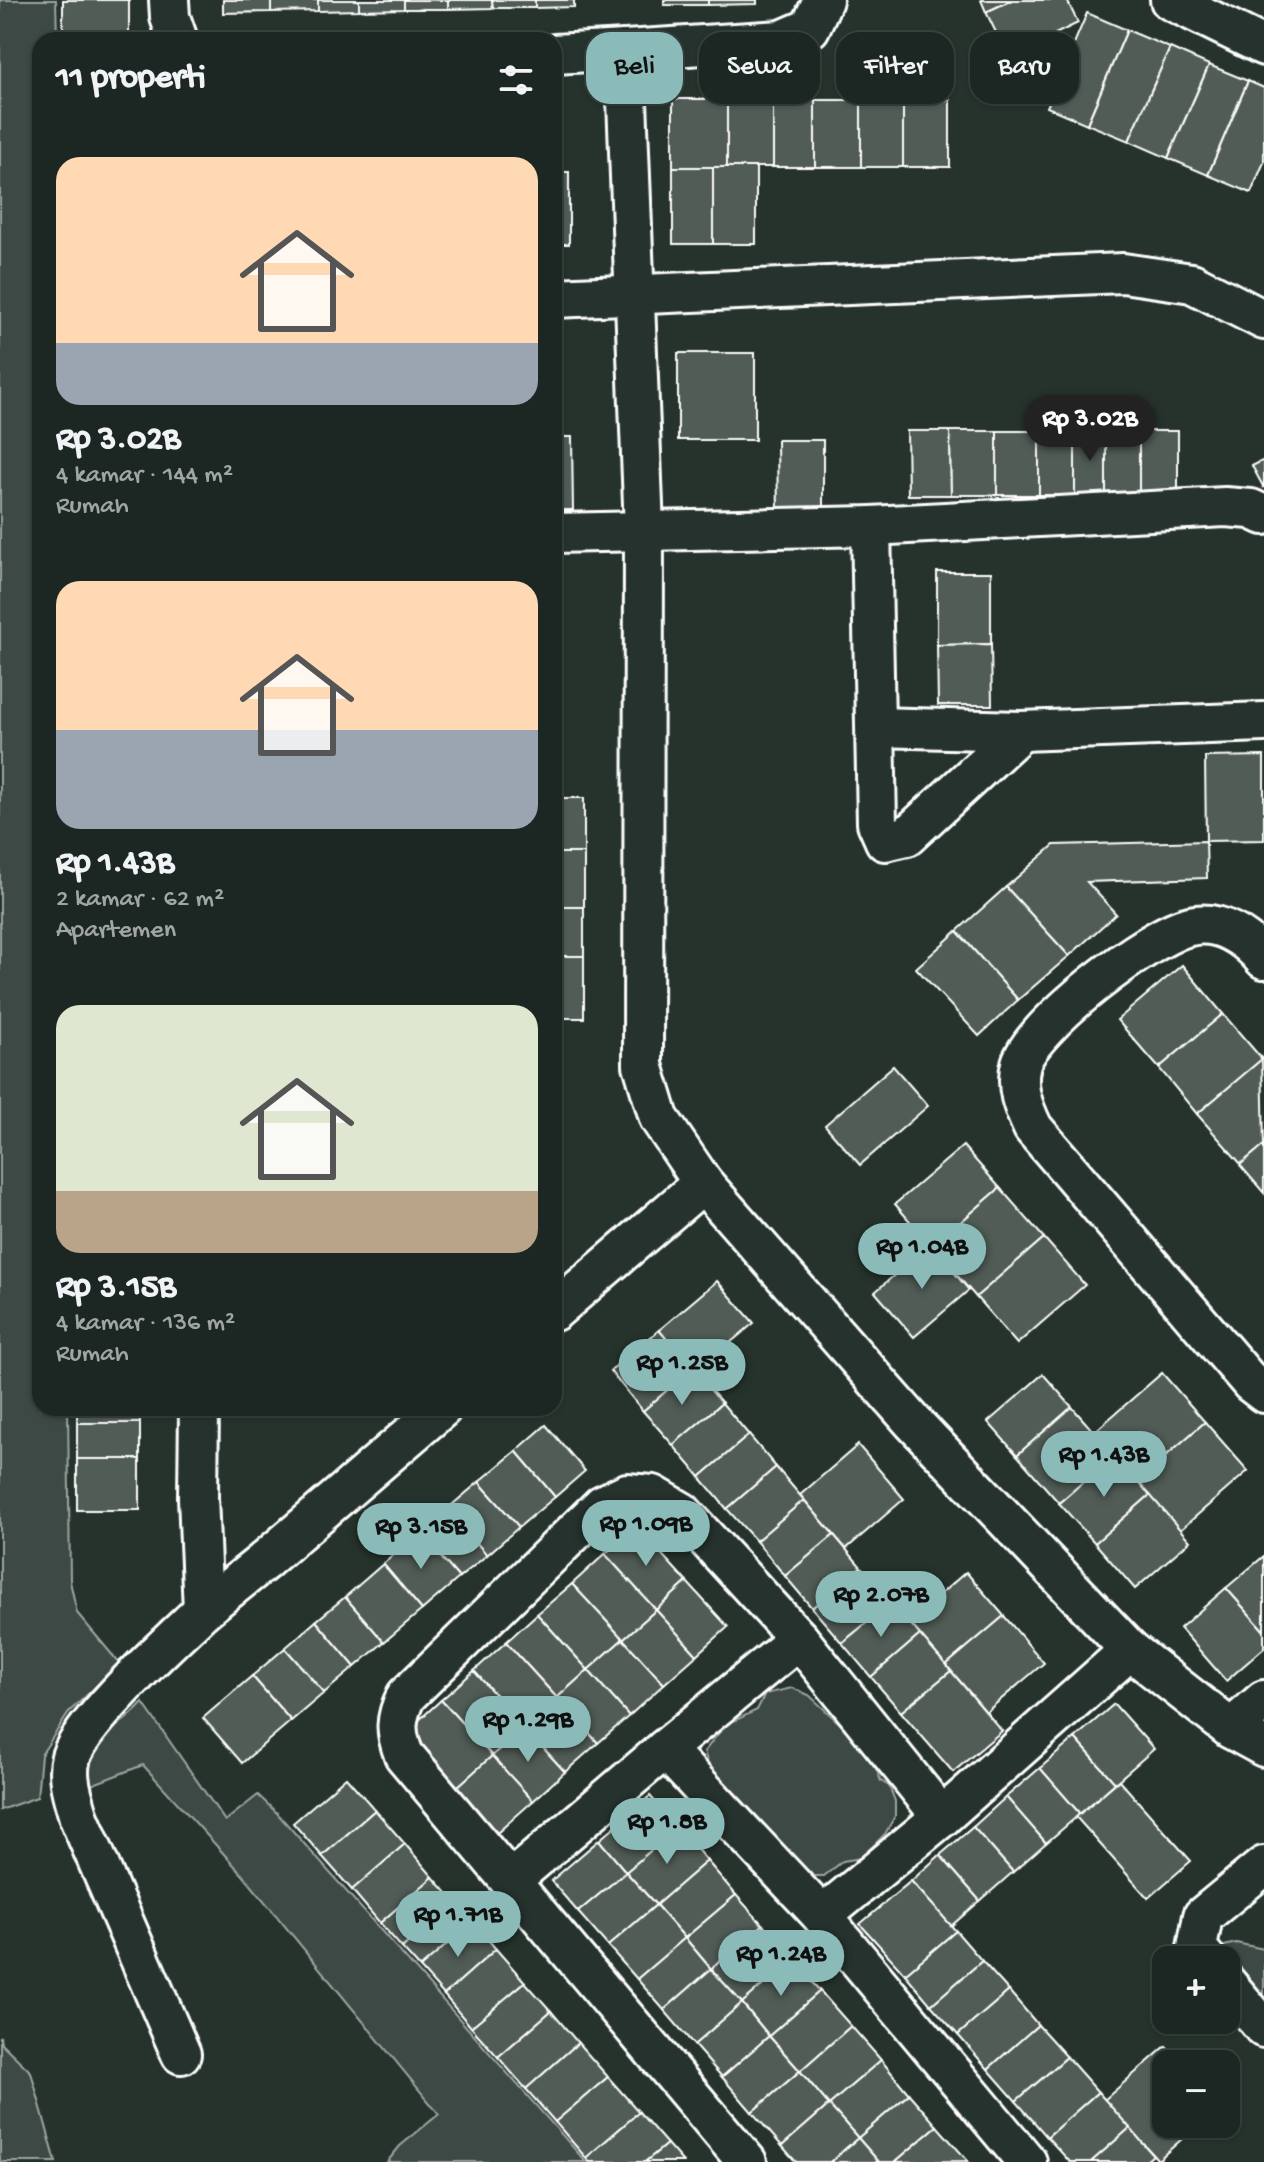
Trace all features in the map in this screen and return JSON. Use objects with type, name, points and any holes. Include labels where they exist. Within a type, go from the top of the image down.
[{"type":"street","points":[[169,0],[175,32]]},
{"type":"street","points":[[683,46],[782,40],[810,28],[823,0]]},
{"type":"street","points":[[1170,0],[1264,46]]},
{"type":"street","points":[[562,54],[586,52]]},
{"type":"street","points":[[627,104],[644,530],[643,1065],[659,1118],[703,1183],[913,1422],[1130,1650],[1231,1729],[1264,1747]]},
{"type":"street","points":[[562,298],[1123,273],[1192,283],[1264,320]]},
{"type":"street","points":[[562,533],[871,526],[1225,507],[1251,509],[1264,515]]},
{"type":"street","points":[[871,526],[877,823],[885,841],[892,842],[907,836],[1021,731]]},
{"type":"street","points":[[876,727],[1021,731],[1264,722]]},
{"type":"street","points":[[1264,959],[1253,945],[1226,928],[1193,925],[1160,936],[1075,1000],[1043,1031],[1021,1062],[1019,1098],[1033,1128],[1251,1383],[1264,1393]]},
{"type":"street","points":[[562,1304],[703,1183]]},
{"type":"street","points":[[199,1416],[198,1497],[203,1610]]},
{"type":"street","points":[[181,2054],[79,1818],[70,1786],[71,1758],[85,1730],[203,1610],[433,1416]]},
{"type":"street","points":[[747,2162],[404,1755],[397,1737],[396,1717],[406,1696],[602,1505],[627,1493],[653,1495],[682,1512],[799,1639],[942,1817]]},
{"type":"street","points":[[510,1881],[799,1639]]},
{"type":"street","points":[[822,1916],[942,1817],[1130,1650]]},
{"type":"street","points":[[1231,1729],[1264,1700]]},
{"type":"street","points":[[665,1749],[822,1916],[1027,2162]]},
{"type":"street","points":[[1197,1946],[1203,1916],[1264,1866]]},
{"type":"street","points":[[1240,2000],[1264,2028]]},
{"type":"shaded area","points":[[0,0],[56,0],[57,32],[32,32],[32,1416],[68,1416],[70,1581],[77,1613],[120,1664],[70,1711],[41,1755],[37,1797],[0,1810]]},
{"type":"shaded area","points":[[792,1688],[809,1695],[849,1732],[875,1766],[881,1781],[889,1786],[895,1801],[895,1816],[885,1834],[861,1858],[843,1861],[824,1876],[807,1876],[734,1795],[713,1780],[704,1752],[725,1725],[757,1710],[765,1694]]},
{"type":"shaded area","points":[[143,1703],[225,1821],[258,1795],[586,2162],[387,2162],[400,2146],[439,2114],[243,1875],[143,1765],[86,1787],[85,1754]]},
{"type":"shaded area","points":[[1236,1943],[1264,1949],[1264,2004],[1240,1976],[1240,1946],[1224,1946]]},
{"type":"shaded area","points":[[0,2036],[1,2043],[31,2072],[56,2162],[0,2162]]},
{"type":"building","points":[[63,0],[129,0],[129,32],[63,32]]},
{"type":"building","points":[[223,0],[271,0],[271,12],[223,13]]},
{"type":"building","points":[[271,0],[318,0],[318,11],[271,12]]},
{"type":"building","points":[[318,0],[359,0],[359,10],[318,11]]},
{"type":"building","points":[[359,0],[404,0],[404,9],[359,10]]},
{"type":"building","points":[[404,0],[448,0],[448,9],[404,9]]},
{"type":"building","points":[[448,0],[492,0],[493,8],[448,9]]},
{"type":"building","points":[[492,0],[535,0],[535,8],[493,8]]},
{"type":"building","points":[[535,0],[574,0],[574,7],[535,8]]},
{"type":"building","points":[[664,0],[708,0],[708,5],[664,5]]},
{"type":"building","points":[[708,0],[757,0],[757,4],[708,5]]},
{"type":"building","points":[[981,0],[1012,0],[986,12]]},
{"type":"building","points":[[1012,0],[1067,0],[1078,23],[1059,32],[996,32],[986,12]]},
{"type":"building","points":[[1087,13],[1127,30],[1087,124],[1047,107],[1048,104],[1079,104],[1079,32]]},
{"type":"building","points":[[1127,30],[1170,48],[1129,141],[1087,124]]},
{"type":"building","points":[[1170,48],[1209,65],[1168,158],[1129,141]]},
{"type":"building","points":[[1209,65],[1248,81],[1208,175],[1168,158]]},
{"type":"building","points":[[1248,81],[1264,88],[1264,162],[1251,193],[1208,175]]},
{"type":"building","points":[[683,99],[699,99],[699,104],[727,104],[727,167],[673,167],[673,104],[683,104]]},
{"type":"building","points":[[820,100],[836,100],[836,104],[861,104],[861,167],[815,167],[815,104],[820,104]]},
{"type":"building","points":[[727,104],[773,104],[773,167],[727,167]]},
{"type":"building","points":[[773,104],[815,104],[815,167],[773,167]]},
{"type":"building","points":[[861,104],[903,104],[903,167],[861,167]]},
{"type":"building","points":[[903,104],[950,104],[950,167],[903,167]]},
{"type":"building","points":[[673,167],[713,167],[713,244],[673,244]]},
{"type":"building","points":[[713,167],[756,167],[756,244],[713,244]]},
{"type":"building","points":[[562,172],[569,172],[569,244],[562,244]]},
{"type":"building","points":[[678,353],[755,353],[755,440],[678,440]]},
{"type":"building","points":[[907,431],[950,431],[951,495],[908,495]]},
{"type":"building","points":[[950,431],[997,431],[997,495],[951,495]]},
{"type":"building","points":[[997,431],[1039,431],[1039,495],[997,495]]},
{"type":"building","points":[[1039,431],[1075,431],[1075,495],[1039,495]]},
{"type":"building","points":[[1075,431],[1106,431],[1106,495],[1075,495]]},
{"type":"building","points":[[1106,431],[1139,431],[1139,495],[1106,495]]},
{"type":"building","points":[[1139,431],[1178,431],[1178,495],[1139,495]]},
{"type":"building","points":[[562,437],[572,437],[573,510],[562,510]]},
{"type":"building","points":[[777,440],[823,440],[823,514],[778,515]]},
{"type":"building","points":[[1264,460],[1264,488],[1252,466]]},
{"type":"building","points":[[937,572],[991,572],[991,644],[937,645]]},
{"type":"building","points":[[991,644],[992,705],[938,705],[937,645]]},
{"type":"building","points":[[1264,756],[1264,840],[1206,841],[1205,757]]},
{"type":"building","points":[[562,798],[584,798],[584,853],[562,853]]},
{"type":"building","points":[[1206,841],[1207,878],[1087,882],[1116,914],[1069,956],[1006,887],[1054,845]]},
{"type":"building","points":[[562,853],[584,853],[584,907],[562,907]]},
{"type":"building","points":[[1006,887],[1069,956],[1018,1000],[957,931]]},
{"type":"building","points":[[562,907],[584,907],[584,956],[562,956]]},
{"type":"building","points":[[957,931],[1018,1000],[979,1036],[916,968]]},
{"type":"building","points":[[562,956],[584,956],[584,1018],[562,1018]]},
{"type":"building","points":[[1182,965],[1223,1014],[1159,1068],[1117,1020]]},
{"type":"building","points":[[1223,1014],[1262,1059],[1197,1114],[1159,1068]]},
{"type":"building","points":[[1262,1059],[1264,1145],[1241,1164],[1197,1114]]},
{"type":"building","points":[[893,1066],[928,1106],[860,1165],[825,1125]]},
{"type":"building","points":[[1264,1145],[1264,1193],[1240,1165]]},
{"type":"building","points":[[963,1146],[1000,1188],[932,1247],[895,1204]]},
{"type":"building","points":[[1000,1188],[1044,1238],[976,1297],[932,1247]]},
{"type":"building","points":[[1044,1238],[1085,1285],[1017,1344],[976,1297]]},
{"type":"building","points":[[930,1244],[969,1290],[914,1337],[875,1292]]},
{"type":"building","points":[[717,1281],[754,1323],[695,1372],[659,1330]]},
{"type":"building","points":[[659,1330],[692,1369],[643,1411],[610,1371]]},
{"type":"building","points":[[692,1369],[722,1403],[673,1445],[643,1411]]},
{"type":"building","points":[[1162,1373],[1205,1422],[1137,1481],[1094,1432]]},
{"type":"building","points":[[1043,1374],[1072,1407],[1017,1455],[988,1422]]},
{"type":"building","points":[[722,1403],[749,1435],[700,1477],[673,1445]]},
{"type":"building","points":[[1072,1407],[1114,1455],[1059,1503],[1017,1455]]},
{"type":"building","points":[[77,1416],[140,1416],[140,1423],[77,1423]]},
{"type":"building","points":[[1205,1422],[1248,1471],[1180,1530],[1137,1481]]},
{"type":"building","points":[[77,1423],[140,1423],[140,1459],[77,1459]]},
{"type":"building","points":[[546,1425],[585,1471],[555,1497],[516,1451]]},
{"type":"building","points":[[749,1435],[776,1467],[727,1509],[700,1477]]},
{"type":"building","points":[[858,1445],[904,1499],[846,1549],[800,1495]]},
{"type":"building","points":[[516,1451],[555,1497],[519,1527],[479,1482]]},
{"type":"building","points":[[1114,1455],[1150,1495],[1095,1543],[1059,1503]]},
{"type":"building","points":[[77,1459],[140,1459],[140,1510],[77,1510]]},
{"type":"building","points":[[776,1467],[804,1500],[756,1541],[727,1509]]},
{"type":"building","points":[[479,1482],[519,1527],[487,1555],[447,1509]]},
{"type":"building","points":[[1150,1495],[1190,1541],[1135,1589],[1095,1543]]},
{"type":"building","points":[[804,1500],[834,1535],[785,1576],[756,1541]]},
{"type":"building","points":[[447,1509],[487,1555],[459,1578],[420,1533]]},
{"type":"building","points":[[636,1526],[687,1582],[656,1610],[605,1554]]},
{"type":"building","points":[[420,1533],[459,1578],[422,1610],[383,1564]]},
{"type":"building","points":[[834,1535],[861,1567],[812,1608],[785,1576]]},
{"type":"building","points":[[605,1554],[656,1610],[623,1639],[572,1584]]},
{"type":"building","points":[[1264,1556],[1264,1631],[1226,1588]]},
{"type":"building","points":[[383,1564],[422,1610],[384,1642],[345,1597]]},
{"type":"building","points":[[861,1567],[892,1602],[842,1643],[812,1608]]},
{"type":"building","points":[[966,1572],[1004,1616],[946,1665],[908,1622]]},
{"type":"building","points":[[687,1582],[728,1627],[697,1655],[656,1610]]},
{"type":"building","points":[[572,1584],[623,1639],[588,1670],[537,1614]]},
{"type":"building","points":[[1226,1588],[1264,1631],[1264,1648],[1226,1681],[1180,1628]]},
{"type":"building","points":[[345,1597],[384,1642],[355,1667],[316,1621]]},
{"type":"building","points":[[892,1602],[920,1635],[871,1677],[842,1643]]},
{"type":"building","points":[[656,1610],[697,1655],[664,1684],[623,1639]]},
{"type":"building","points":[[537,1614],[588,1670],[557,1698],[506,1642]]},
{"type":"building","points":[[1004,1616],[1044,1663],[986,1712],[946,1665]]},
{"type":"building","points":[[316,1621],[355,1667],[324,1693],[285,1648]]},
{"type":"building","points":[[920,1635],[951,1671],[901,1712],[871,1677]]},
{"type":"building","points":[[623,1639],[664,1684],[629,1716],[588,1670]]},
{"type":"building","points":[[506,1642],[557,1698],[524,1727],[474,1671]]},
{"type":"building","points":[[285,1648],[324,1693],[291,1721],[252,1676]]},
{"type":"building","points":[[588,1670],[629,1716],[598,1743],[557,1698]]},
{"type":"building","points":[[474,1671],[524,1727],[492,1756],[441,1700]]},
{"type":"building","points":[[951,1671],[1002,1731],[953,1772],[901,1712]]},
{"type":"building","points":[[252,1676],[291,1721],[242,1763],[203,1718]]},
{"type":"building","points":[[557,1698],[598,1743],[565,1772],[524,1727]]},
{"type":"building","points":[[441,1700],[492,1756],[456,1788],[406,1732]]},
{"type":"building","points":[[1114,1704],[1154,1749],[1115,1783],[1075,1738]]},
{"type":"building","points":[[524,1727],[565,1772],[533,1801],[492,1756]]},
{"type":"building","points":[[1075,1738],[1115,1783],[1080,1814],[1040,1768]]},
{"type":"building","points":[[492,1756],[533,1801],[497,1833],[456,1788]]},
{"type":"building","points":[[1040,1768],[1080,1814],[1046,1843],[1006,1797]]},
{"type":"building","points":[[346,1777],[375,1810],[322,1856],[293,1823]]},
{"type":"building","points":[[1119,1780],[1191,1861],[1148,1898],[1076,1817]]},
{"type":"building","points":[[650,1796],[678,1827],[626,1872],[599,1840]]},
{"type":"building","points":[[1006,1797],[1046,1843],[1013,1872],[973,1827]]},
{"type":"building","points":[[375,1810],[405,1844],[352,1890],[322,1856]]},
{"type":"building","points":[[678,1827],[707,1861],[656,1905],[626,1872]]},
{"type":"building","points":[[973,1827],[1013,1872],[980,1901],[940,1855]]},
{"type":"building","points":[[599,1840],[626,1872],[578,1912],[551,1881]]},
{"type":"building","points":[[405,1844],[433,1877],[380,1923],[352,1890]]},
{"type":"building","points":[[940,1855],[980,1901],[951,1926],[911,1881]]},
{"type":"building","points":[[707,1861],[736,1895],[685,1938],[656,1905]]},
{"type":"building","points":[[626,1872],[656,1905],[608,1946],[578,1912]]},
{"type":"building","points":[[433,1877],[455,1902],[402,1948],[380,1923]]},
{"type":"building","points":[[911,1881],[956,1931],[905,1974],[860,1924]]},
{"type":"building","points":[[736,1895],[763,1925],[711,1969],[685,1938]]},
{"type":"building","points":[[455,1902],[473,1922],[420,1968],[402,1948]]},
{"type":"building","points":[[656,1905],[685,1938],[637,1979],[608,1946]]},
{"type":"building","points":[[473,1922],[496,1949],[444,1995],[420,1968]]},
{"type":"building","points":[[763,1925],[792,1960],[742,2003],[711,1969]]},
{"type":"building","points":[[956,1931],[982,1961],[931,2005],[905,1974]]},
{"type":"building","points":[[685,1938],[711,1969],[664,2010],[637,1979]]},
{"type":"building","points":[[496,1949],[525,1982],[471,2027],[444,1995]]},
{"type":"building","points":[[792,1960],[820,1991],[769,2036],[742,2003]]},
{"type":"building","points":[[982,1961],[1009,1991],[958,2035],[931,2005]]},
{"type":"building","points":[[711,1969],[742,2003],[694,2045],[664,2010]]},
{"type":"building","points":[[525,1982],[551,2011],[498,2057],[471,2027]]},
{"type":"building","points":[[820,1991],[851,2026],[800,2071],[769,2036]]},
{"type":"building","points":[[1009,1991],[1038,2025],[988,2069],[958,2035]]},
{"type":"building","points":[[742,2003],[769,2036],[722,2077],[694,2045]]},
{"type":"building","points":[[551,2011],[578,2043],[526,2089],[498,2057]]},
{"type":"building","points":[[1038,2025],[1067,2057],[1016,2101],[988,2069]]},
{"type":"building","points":[[851,2026],[881,2060],[829,2105],[800,2071]]},
{"type":"building","points":[[769,2036],[800,2071],[752,2112],[722,2077]]},
{"type":"building","points":[[578,2043],[608,2077],[555,2122],[526,2089]]},
{"type":"building","points":[[1067,2057],[1098,2092],[1047,2137],[1016,2101]]},
{"type":"building","points":[[1152,2058],[1152,2138],[1183,2138],[1158,2160],[1104,2100]]},
{"type":"building","points":[[881,2060],[909,2094],[858,2138],[829,2105]]},
{"type":"building","points":[[800,2071],[829,2105],[782,2146],[752,2112]]},
{"type":"building","points":[[608,2077],[639,2112],[586,2158],[555,2122]]},
{"type":"building","points":[[1098,2092],[1130,2128],[1091,2162],[1070,2162],[1047,2137]]},
{"type":"building","points":[[909,2094],[937,2126],[895,2162],[879,2162],[858,2138]]},
{"type":"building","points":[[829,2105],[858,2138],[830,2162],[796,2162],[782,2146]]},
{"type":"building","points":[[639,2112],[667,2144],[645,2162],[589,2162],[586,2158]]},
{"type":"building","points":[[937,2126],[968,2161],[895,2162]]},
{"type":"building","points":[[1130,2128],[1153,2155],[1145,2162],[1091,2162]]},
{"type":"building","points":[[858,2138],[879,2162],[830,2162]]},
{"type":"building","points":[[667,2144],[683,2162],[645,2162]]}]
